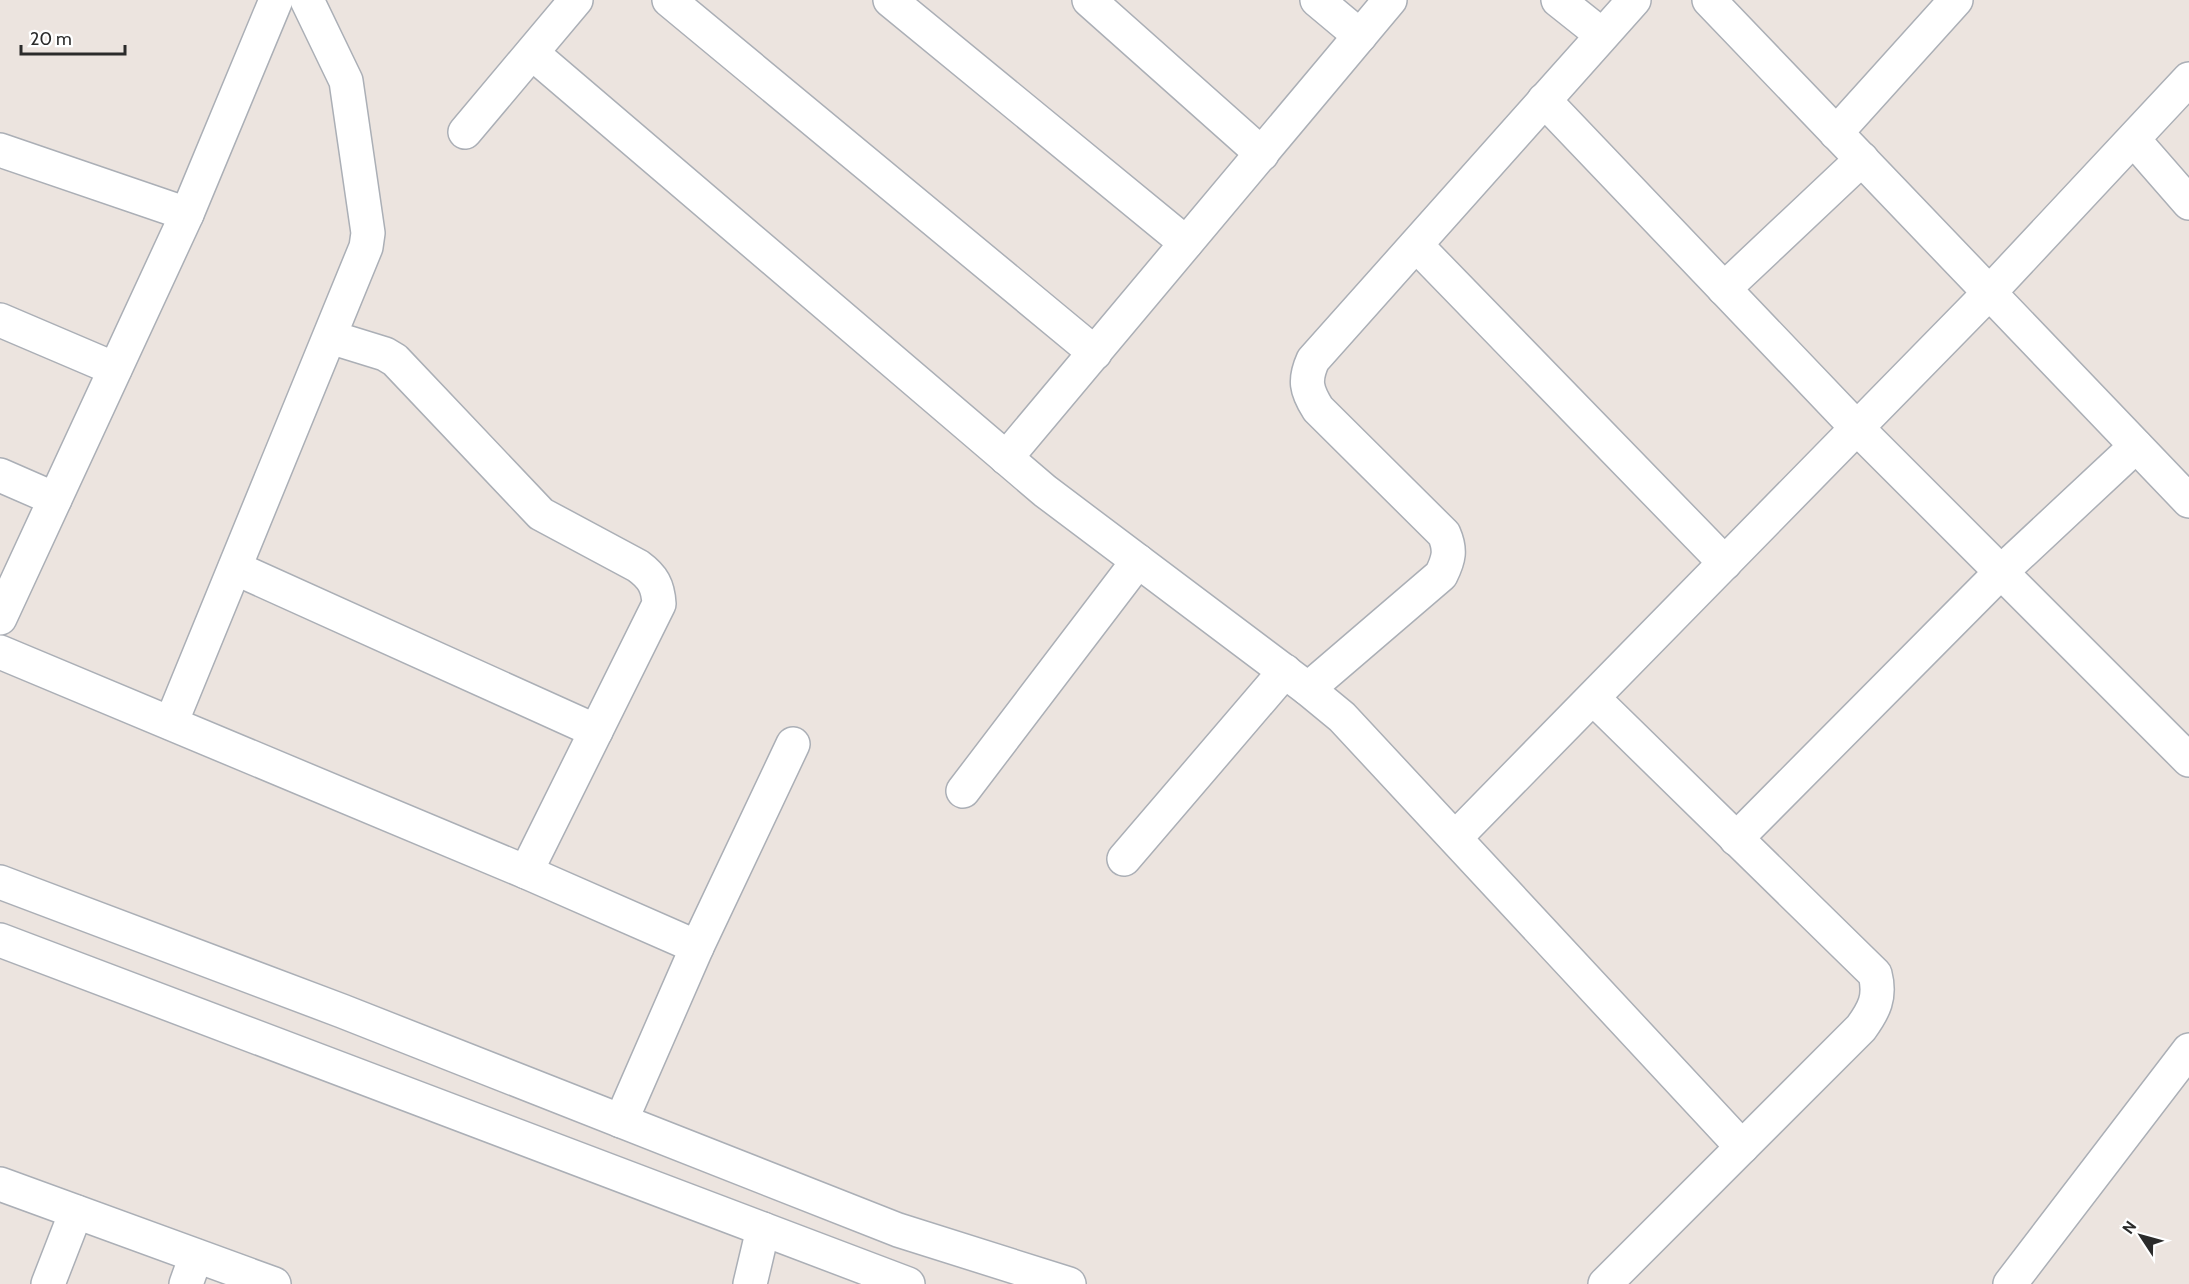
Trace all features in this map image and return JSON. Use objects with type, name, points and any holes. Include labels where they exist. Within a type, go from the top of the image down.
[{"type":"street","points":[[0,618],[187,214],[276,0]]},
{"type":"street","points":[[171,723],[366,247],[368,233],[346,81],[307,0]]},
{"type":"street","points":[[465,132],[576,0]]},
{"type":"street","points":[[669,0],[1095,352]]},
{"type":"street","points":[[890,0],[1186,243]]},
{"type":"street","points":[[1089,0],[1262,153]]},
{"type":"street","points":[[1317,0],[1360,36]]},
{"type":"street","points":[[1006,458],[1390,0]]},
{"type":"street","points":[[1558,0],[1602,35]]},
{"type":"street","points":[[1124,859],[1297,680],[1441,575],[1448,560],[1450,547],[1444,534],[1318,409],[1308,394],[1305,378],[1313,360],[1634,0]]},
{"type":"street","points":[[1709,0],[2189,501]]},
{"type":"street","points":[[1836,133],[1956,0]]},
{"type":"street","points":[[532,53],[1045,491],[1297,680],[1342,717],[1742,1147]]},
{"type":"street","points":[[1455,838],[1989,293],[2189,79]]},
{"type":"street","points":[[1544,100],[1857,428],[2189,760]]},
{"type":"street","points":[[2134,140],[2189,203]]},
{"type":"street","points":[[0,150],[187,214]]},
{"type":"street","points":[[1724,289],[1862,159]]},
{"type":"street","points":[[1416,244],[1725,562]]},
{"type":"street","points":[[0,320],[115,369]]},
{"type":"street","points":[[330,337],[385,354],[395,360],[541,514],[638,566],[658,587],[658,604],[526,872]]},
{"type":"street","points":[[1736,839],[2001,572],[2136,446]]},
{"type":"street","points":[[0,475],[55,499]]},
{"type":"street","points":[[963,791],[1138,561]]},
{"type":"street","points":[[235,568],[596,731]]},
{"type":"street","points":[[0,652],[526,872],[697,947]]},
{"type":"street","points":[[1593,698],[1875,974],[1879,990],[1873,1011],[1861,1028],[1605,1284]]},
{"type":"street","points":[[621,1121],[697,947],[793,744]]},
{"type":"street","points":[[0,882],[898,1230],[1069,1284]]},
{"type":"street","points":[[0,940],[908,1284]]},
{"type":"street","points":[[2010,1284],[2189,1050]]},
{"type":"street","points":[[0,1184],[76,1212],[191,1270],[274,1284]]},
{"type":"street","points":[[48,1284],[76,1212]]},
{"type":"street","points":[[750,1284],[764,1229]]}]
